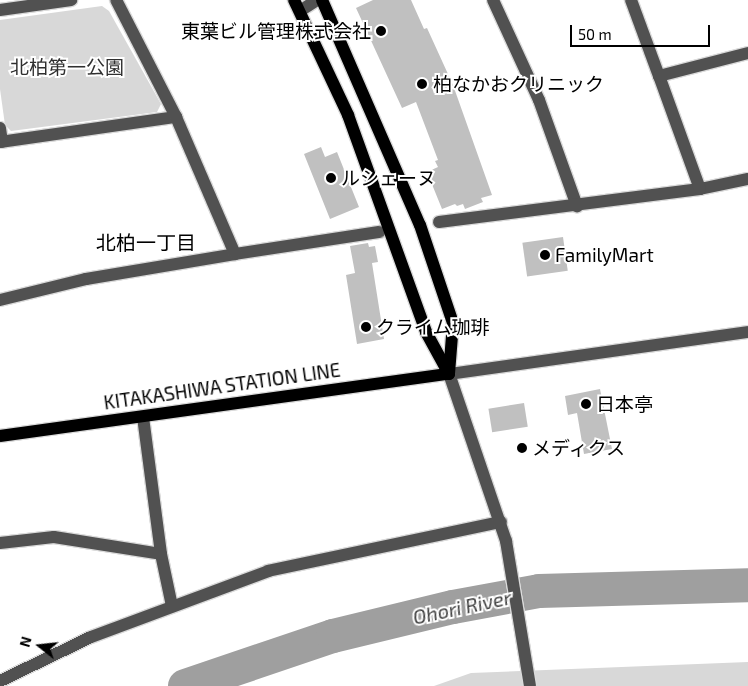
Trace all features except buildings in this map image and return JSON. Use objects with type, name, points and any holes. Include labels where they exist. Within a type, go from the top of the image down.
[{"type":"main road","points":[[322,0],[416,216],[447,306],[453,324],[448,374]]},
{"type":"main road","points":[[297,5],[348,115],[426,332],[448,374]]},
{"type":"main road","name":"KITAKASHIWA STATION LINE","points":[[0,436],[448,374]]},
{"type":"street","points":[[0,10],[71,0]]},
{"type":"street","points":[[116,0],[176,117],[236,254]]},
{"type":"street","points":[[297,5],[317,0]]},
{"type":"street","points":[[493,0],[538,100],[577,206]]},
{"type":"street","points":[[631,0],[700,189]]},
{"type":"street","points":[[659,76],[748,53]]},
{"type":"street","points":[[0,128],[1,142],[176,117]]},
{"type":"street","points":[[439,222],[700,189],[748,179]]},
{"type":"street","points":[[0,300],[86,279],[379,232]]},
{"type":"street","points":[[530,686],[506,541],[501,522],[448,374],[748,332]]},
{"type":"street","points":[[143,417],[161,554],[172,606]]},
{"type":"street","points":[[0,681],[91,636],[268,571],[501,522]]},
{"type":"street","points":[[0,543],[54,537],[161,554]]},
{"type":"green space","name":"北柏第一公園","points":[[102,6],[109,11],[161,104],[157,112],[11,131],[5,125],[0,89],[0,20]]},
{"type":"green space","points":[[748,662],[748,686],[434,686],[471,673]]},
{"type":"waterway","name":"Ohori River","points":[[185,686],[333,636],[453,607],[539,591],[748,585]]},
{"type":"place","name":"東葉ビル管理株式会社","points":[[381,31]]},
{"type":"place","name":"柏なかおクリニック","points":[[422,84]]},
{"type":"place","name":"ルシェーヌ","points":[[331,178]]},
{"type":"place","name":"FamilyMart","points":[[545,255]]},
{"type":"place","name":"クライム珈琲","points":[[366,327]]},
{"type":"place","name":"日本亭","points":[[586,404]]},
{"type":"place","name":"メディクス","points":[[522,448]]},
{"type":"district","name":"北柏一丁目","points":[[146,242]]}]
